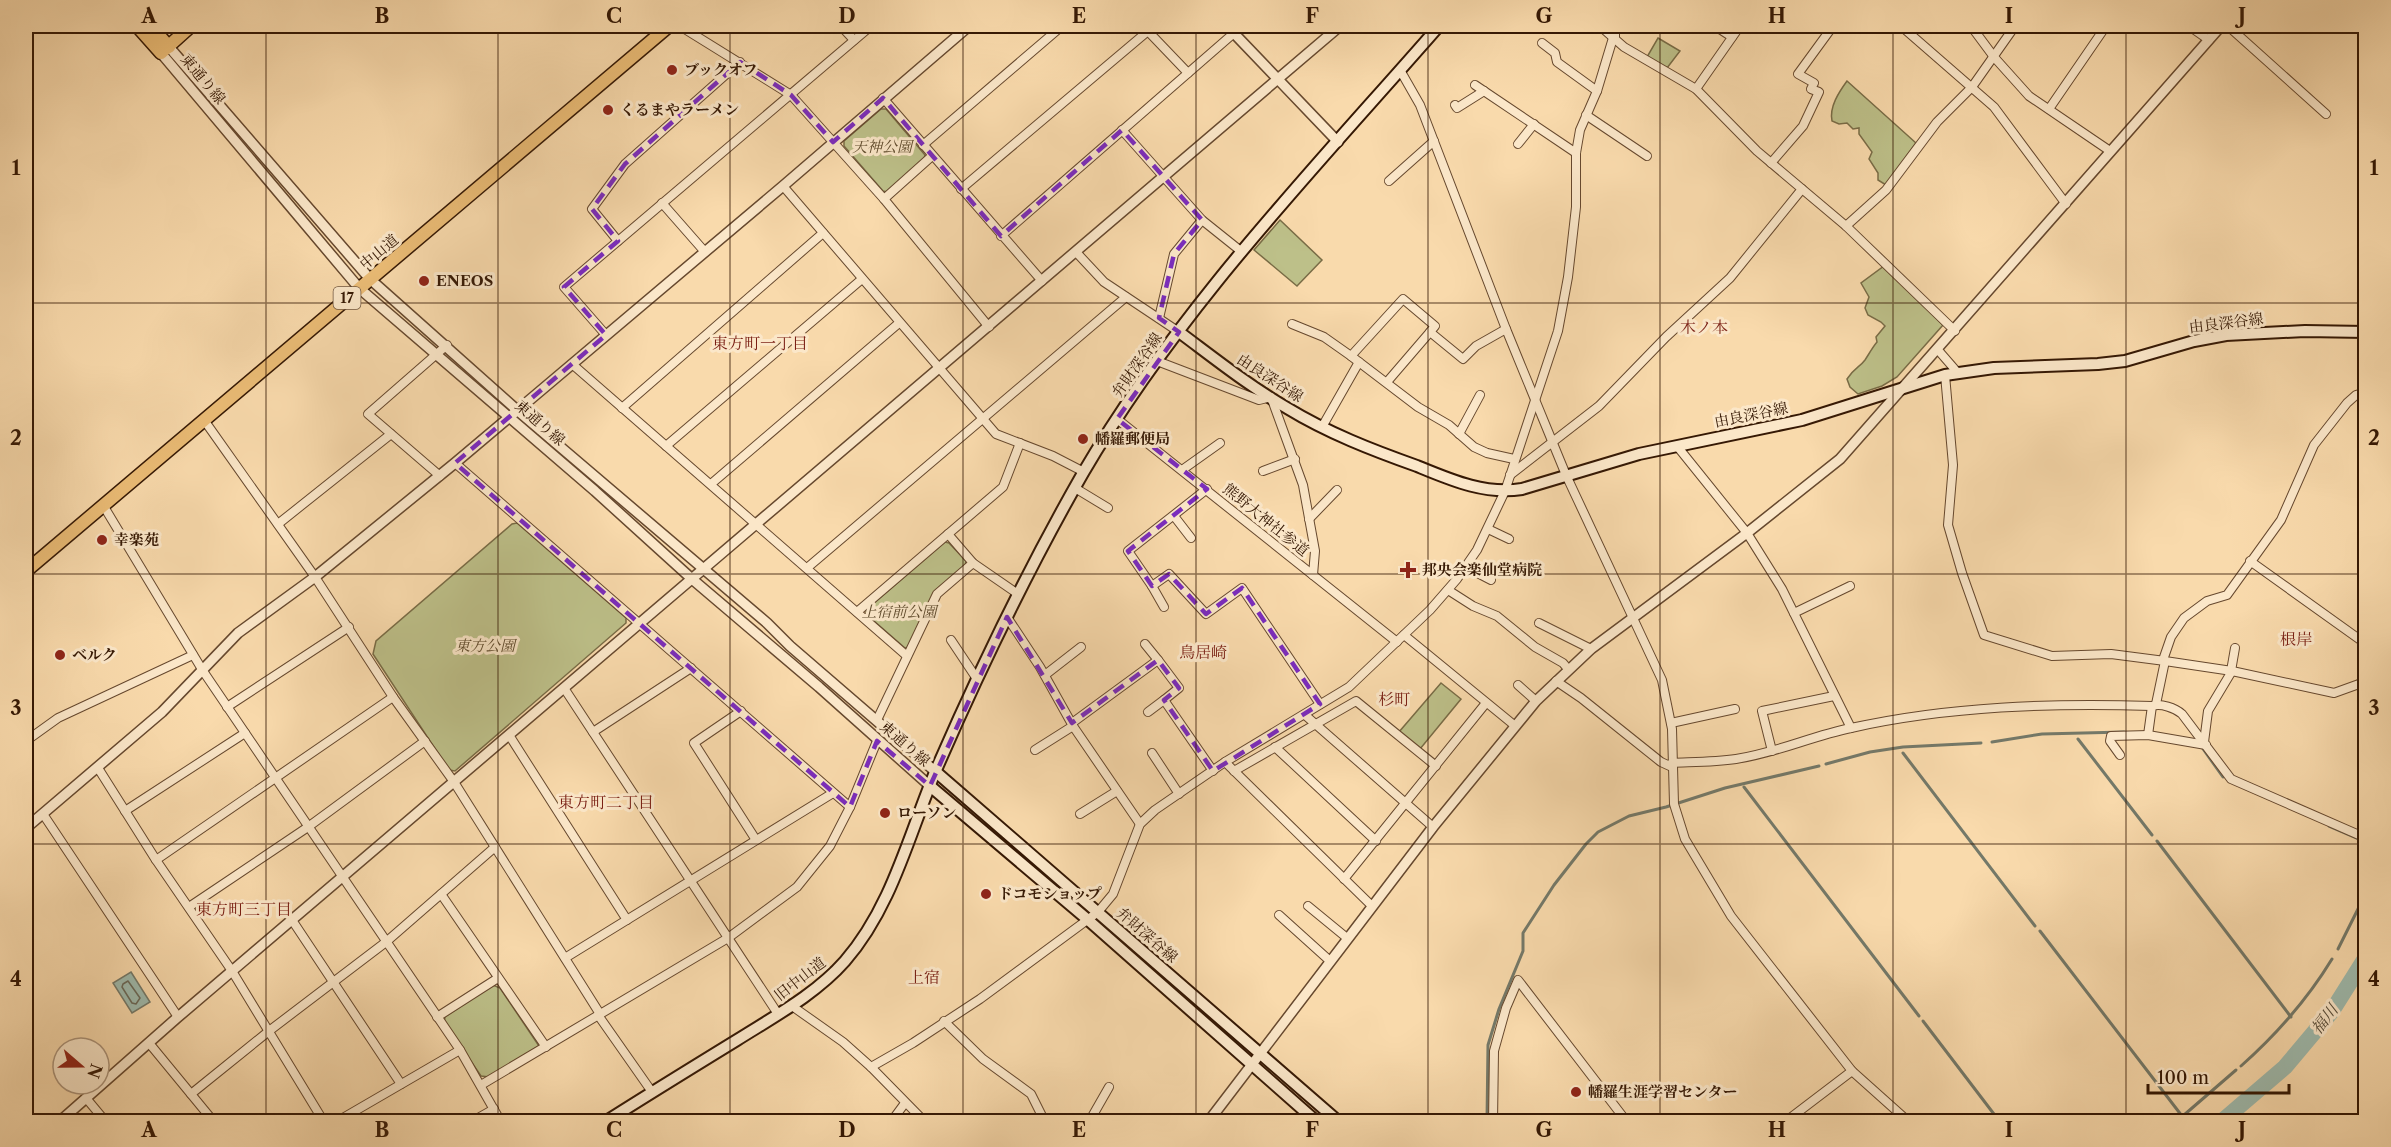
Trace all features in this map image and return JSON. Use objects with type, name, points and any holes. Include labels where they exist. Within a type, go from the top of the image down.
[{"type":"main road","points":[[137,26],[165,50]]},
{"type":"main road","points":[[151,26],[165,50]]},
{"type":"main road","points":[[165,50],[191,26]]},
{"type":"main road","name":"中山道","points":[[26,571],[669,26]]},
{"type":"main road","name":"弁財深谷線","points":[[1317,1122],[1087,919],[930,786],[977,679],[1018,594],[1084,472],[1117,419],[1157,361],[1242,252],[1440,26]]},
{"type":"main road","name":"由良深谷線","points":[[1179,332],[1271,397],[1322,427],[1460,483],[1504,491],[1522,489],[1614,460],[1802,420],[1945,375],[1994,368],[2125,361],[2194,341],[2226,335],[2304,331],[2366,332]]},
{"type":"main road","name":"弁財深谷線","points":[[936,772],[1339,1122]]},
{"type":"main road","name":"旧中山道","points":[[605,1122],[792,1006],[843,964],[871,928],[885,900],[930,786]]},
{"type":"street","points":[[680,26],[791,94],[884,199],[989,327]]},
{"type":"street","points":[[841,26],[854,40]]},
{"type":"street","points":[[606,335],[564,287],[871,26]]},
{"type":"street","points":[[26,828],[162,712],[249,624],[315,577],[440,476],[969,26]]},
{"type":"street","points":[[923,145],[1062,26]]},
{"type":"street","points":[[1321,26],[1330,35]]},
{"type":"street","points":[[59,1122],[178,1017],[1340,26]]},
{"type":"street","points":[[1600,26],[1624,47],[1696,89],[1771,163],[1846,226],[1955,331]]},
{"type":"street","points":[[871,1067],[913,1043],[980,999],[1098,912],[1113,894],[1140,824],[1155,810],[1225,762],[1348,687],[1401,638],[1448,590],[1466,567],[1488,529],[1504,491],[1552,350],[1564,304],[1577,202],[1576,153],[1580,130],[1614,39],[1615,26]]},
{"type":"street","points":[[1715,26],[1732,37]]},
{"type":"street","points":[[1696,89],[1740,26]]},
{"type":"street","points":[[1771,163],[1803,126],[1819,92],[1811,89],[1814,83],[1798,75],[1833,26]]},
{"type":"street","points":[[1901,26],[1994,107],[2066,204]]},
{"type":"street","points":[[1971,26],[1994,57],[2029,96],[2110,151]]},
{"type":"street","points":[[1846,226],[1886,190],[1937,122],[1972,87],[2015,26]]},
{"type":"street","points":[[2049,109],[2106,26]]},
{"type":"street","points":[[2189,26],[2209,40]]},
{"type":"street","points":[[1208,1122],[1433,827],[1536,700],[1568,669],[1632,616],[1747,533],[1840,459],[2221,26]]},
{"type":"street","points":[[2228,26],[2326,114]]},
{"type":"street","points":[[961,189],[1146,28],[1188,73]]},
{"type":"street","points":[[1001,236],[1188,73],[1231,29],[1338,142]]},
{"type":"street","points":[[1542,43],[1555,53],[1557,62],[1596,91]]},
{"type":"street","name":"東通り線","points":[[165,50],[370,279],[447,345],[513,413],[692,579],[801,671],[930,786]]},
{"type":"street","name":"東通り線","points":[[165,50],[359,288],[436,354],[513,413],[704,570],[936,772]]},
{"type":"street","points":[[618,241],[591,208],[626,164],[740,63]]},
{"type":"street","points":[[1400,70],[1420,105],[1506,329],[1566,475],[1662,680],[1671,723],[1674,804],[1680,828],[1713,889],[1752,943],[1852,1071],[1908,1122]]},
{"type":"street","points":[[1475,85],[1576,153]]},
{"type":"street","points":[[1455,105],[1457,108],[1484,91]]},
{"type":"street","points":[[883,98],[1042,282]]},
{"type":"street","points":[[1586,114],[1647,156]]},
{"type":"street","points":[[1518,144],[1534,124]]},
{"type":"street","points":[[1122,130],[1202,220],[1242,252]]},
{"type":"street","points":[[1389,181],[1434,141]]},
{"type":"street","points":[[884,199],[932,156]]},
{"type":"street","points":[[783,186],[996,434],[1053,456],[1084,472]]},
{"type":"street","points":[[1509,476],[1599,406],[1666,337],[1730,278],[1802,189]]},
{"type":"street","points":[[662,203],[705,252]]},
{"type":"street","points":[[1159,318],[1174,254],[1202,220]]},
{"type":"street","points":[[622,408],[823,233]]},
{"type":"street","points":[[1076,252],[1104,282],[1179,332]]},
{"type":"street","points":[[666,446],[862,279]]},
{"type":"street","points":[[807,568],[1126,297]]},
{"type":"street","points":[[1352,356],[1403,299],[1435,326],[1387,381]]},
{"type":"street","points":[[711,484],[899,323]]},
{"type":"street","points":[[1292,324],[1324,337],[1387,381],[1418,407],[1440,419],[1474,447],[1487,453],[1514,459]]},
{"type":"street","points":[[1430,332],[1463,359],[1476,346],[1506,329]]},
{"type":"street","points":[[440,476],[369,414],[447,345]]},
{"type":"street","points":[[1938,350],[1958,373]]},
{"type":"street","points":[[1157,361],[1259,400],[1271,397],[1295,459],[1315,551],[1313,575]]},
{"type":"street","points":[[1322,427],[1359,362]]},
{"type":"street","points":[[572,364],[758,523],[907,656]]},
{"type":"street","points":[[1945,375],[1953,465],[1948,525],[1984,634],[2052,656],[2111,654],[2231,671],[2334,693],[2359,684],[2366,677]]},
{"type":"street","points":[[2148,735],[2171,637],[2184,618],[2211,599],[2227,595],[2281,520],[2314,444],[2347,403],[2356,395],[2366,392]]},
{"type":"street","points":[[1459,434],[1480,395]]},
{"type":"street","name":"熊野大神社参道","points":[[1117,419],[1313,575],[1401,638],[1514,725]]},
{"type":"street","points":[[204,420],[315,577],[393,697],[454,782],[599,1014],[652,1092]]},
{"type":"street","points":[[278,524],[391,434]]},
{"type":"street","points":[[857,612],[1003,487],[1020,443]]},
{"type":"street","points":[[1182,470],[1220,443]]},
{"type":"street","points":[[1677,446],[1747,533],[1794,613],[1851,728]]},
{"type":"street","points":[[1263,471],[1295,459]]},
{"type":"street","points":[[455,463],[850,807]]},
{"type":"street","points":[[1075,488],[1108,508]]},
{"type":"street","points":[[1164,607],[1128,551],[1207,489]]},
{"type":"street","points":[[1309,519],[1337,490]]},
{"type":"street","points":[[103,505],[203,671],[460,1050],[501,1122]]},
{"type":"street","points":[[1174,516],[1191,538]]},
{"type":"street","points":[[1488,529],[1509,539]]},
{"type":"street","points":[[948,534],[973,563],[1018,594]]},
{"type":"street","points":[[2250,561],[2366,644]]},
{"type":"street","points":[[877,720],[937,594],[973,563]]},
{"type":"street","points":[[1466,567],[1491,580]]},
{"type":"street","points":[[1152,586],[1169,574],[1206,614],[1242,588],[1320,704]]},
{"type":"street","points":[[1794,613],[1850,586]]},
{"type":"street","points":[[1448,590],[1473,606],[1499,612],[1535,648],[1563,663],[1568,669]]},
{"type":"street","points":[[1007,617],[1045,675],[1072,724],[1140,824]]},
{"type":"street","points":[[1539,623],[1591,649]]},
{"type":"street","points":[[227,707],[349,627]]},
{"type":"street","points":[[951,640],[977,679]]},
{"type":"street","points":[[1145,644],[1179,688],[1149,712]]},
{"type":"street","points":[[1045,675],[1081,647]]},
{"type":"street","points":[[2205,743],[2208,711],[2231,671],[2235,648]]},
{"type":"street","points":[[26,741],[58,718],[193,655]]},
{"type":"street","points":[[1035,750],[1158,660]]},
{"type":"street","points":[[593,732],[691,668]]},
{"type":"street","points":[[1556,681],[1581,698],[1661,762],[1672,765],[1736,759],[1851,728],[1992,707],[2073,704],[2154,705],[2176,709],[2231,779],[2366,838]]},
{"type":"street","points":[[1518,685],[1536,700]]},
{"type":"street","points":[[564,688],[778,1014]]},
{"type":"street","points":[[1772,751],[1762,711],[1834,696]]},
{"type":"street","points":[[156,860],[393,697]]},
{"type":"street","points":[[1164,700],[1212,771]]},
{"type":"street","points":[[1234,771],[1356,701],[1436,766]]},
{"type":"street","points":[[1344,879],[1486,703]]},
{"type":"street","points":[[1671,723],[1735,709]]},
{"type":"street","points":[[741,711],[694,743],[756,840]]},
{"type":"street","points":[[1305,715],[1433,827]]},
{"type":"street","points":[[124,810],[244,733]]},
{"type":"street","points":[[508,735],[627,920]]},
{"type":"street","points":[[2120,755],[2110,741],[2110,736],[2148,735],[2205,743]]},
{"type":"street","points":[[189,908],[308,827],[424,741]]},
{"type":"street","points":[[481,1085],[728,938],[796,887],[830,846],[850,807],[877,741]]},
{"type":"street","points":[[1275,747],[1376,841]]},
{"type":"street","points":[[1152,753],[1179,794]]},
{"type":"street","points":[[1225,762],[1372,906]]},
{"type":"street","points":[[98,768],[156,860],[232,971],[324,1122]]},
{"type":"street","points":[[1080,814],[1118,791]]},
{"type":"street","points":[[566,958],[833,792]]},
{"type":"street","points":[[43,814],[178,1017]]},
{"type":"street","points":[[191,1094],[386,942],[495,847]]},
{"type":"street","points":[[441,894],[546,1047]]},
{"type":"street","points":[[1308,906],[1347,938]]},
{"type":"street","points":[[1279,915],[1330,961]]},
{"type":"street","points":[[292,920],[401,1084]]},
{"type":"street","points":[[437,1017],[498,978]]},
{"type":"street","points":[[1493,1122],[1494,1051],[1506,1008],[1518,980],[1627,1122]]},
{"type":"street","points":[[792,1006],[843,1042],[925,1122]]},
{"type":"street","points":[[944,1021],[983,1059],[1031,1094],[1043,1118],[1048,1122]]},
{"type":"street","points":[[149,1043],[214,1122]]},
{"type":"street","points":[[336,1122],[460,1050]]},
{"type":"street","points":[[1785,1122],[1852,1071]]},
{"type":"street","points":[[1089,1122],[1109,1088]]},
{"type":"street","points":[[86,1098],[106,1122]]},
{"type":"street","points":[[891,1122],[905,1103]]},
{"type":"street","points":[[471,1122],[494,1108]]},
{"type":"highlighted area","points":[[740,62],[791,95],[833,142],[883,98],[1001,236],[1122,130],[1202,220],[1174,254],[1159,318],[1179,332],[1117,419],[1207,489],[1128,551],[1152,586],[1169,574],[1206,614],[1242,588],[1320,704],[1213,771],[1164,700],[1179,688],[1158,660],[1072,723],[1007,617],[930,786],[877,741],[850,807],[455,463],[606,335],[564,287],[618,241],[592,209],[625,164]]},
{"type":"green space","points":[[1658,38],[1680,51],[1667,68],[1647,57]]},
{"type":"green space","points":[[1847,81],[1916,143],[1886,185],[1878,180],[1878,173],[1869,159],[1872,152],[1859,134],[1859,128],[1853,129],[1847,123],[1839,124],[1832,121],[1833,105]]},
{"type":"green space","name":"天神公園","points":[[881,109],[886,109],[925,155],[924,159],[887,192],[883,191],[844,146],[844,141]]},
{"type":"green space","points":[[1280,220],[1322,260],[1297,286],[1254,250]]},
{"type":"green space","points":[[1884,266],[1943,325],[1897,377],[1882,386],[1858,394],[1850,387],[1847,379],[1865,360],[1877,342],[1876,337],[1885,326],[1868,315],[1865,308],[1869,297],[1861,283]]},
{"type":"green space","name":"東方公園","points":[[517,523],[626,618],[626,623],[455,771],[449,770],[373,654],[376,641],[512,524]]},
{"type":"green space","name":"上宿前公園","points":[[945,542],[949,543],[966,561],[965,566],[935,592],[909,647],[905,648],[866,614],[866,610]]},
{"type":"green space","points":[[1441,683],[1461,699],[1420,749],[1399,732]]},
{"type":"green space","points":[[493,985],[500,988],[539,1046],[489,1077],[481,1076],[444,1022],[445,1017]]},
{"type":"water","points":[[131,972],[150,1002],[132,1013],[113,983]]},
{"type":"waterway","points":[[1992,742],[2042,734],[2124,732]]},
{"type":"waterway","points":[[2078,739],[2152,835]]},
{"type":"waterway","points":[[1826,764],[1870,752],[1903,747],[1981,743]]},
{"type":"waterway","points":[[2201,746],[2223,777]]},
{"type":"waterway","points":[[1903,753],[2035,926]]},
{"type":"waterway","points":[[1487,1120],[1488,1045],[1499,1009],[1523,951],[1523,933],[1554,885],[1586,844],[1598,832],[1629,816],[1725,788],[1819,766]]},
{"type":"waterway","points":[[1744,787],[1919,1016]]},
{"type":"waterway","points":[[2329,826],[2366,842]]},
{"type":"waterway","points":[[2157,841],[2291,1017]]},
{"type":"waterway","points":[[2338,949],[2366,893]]},
{"type":"waterway","points":[[2040,931],[2182,1116]]},
{"type":"waterway","name":"福川","points":[[2221,1122],[2285,1067],[2332,1011],[2366,957]]},
{"type":"waterway","points":[[2241,1066],[2291,1016],[2332,959]]},
{"type":"waterway","points":[[1923,1021],[2000,1122]]},
{"type":"waterway","points":[[2168,1122],[2184,1115],[2236,1070]]},
{"type":"place","name":"ブックオフ","points":[[672,70]]},
{"type":"place","name":"くるまやラーメン","points":[[608,110]]},
{"type":"place","name":"ENEOS","points":[[424,281]]},
{"type":"place","name":"幡羅郵便局","points":[[1083,439]]},
{"type":"place","name":"幸楽苑","points":[[102,540]]},
{"type":"place","name":"邦央会楽仙堂病院","points":[[1408,570]]},
{"type":"place","name":"ベルク","points":[[60,655]]},
{"type":"place","name":"ローソン","points":[[885,813]]},
{"type":"place","name":"ドコモショップ","points":[[986,894]]},
{"type":"place","name":"幡羅生涯学習センター","points":[[1576,1092]]},
{"type":"district","name":"木ノ本","points":[[1704,327]]},
{"type":"district","name":"東方町一丁目","points":[[760,343]]},
{"type":"district","name":"根岸","points":[[2296,639]]},
{"type":"district","name":"鳥居崎","points":[[1203,652]]},
{"type":"district","name":"杉町","points":[[1394,699]]},
{"type":"district","name":"東方町二丁目","points":[[606,802]]},
{"type":"district","name":"東方町三丁目","points":[[244,909]]},
{"type":"district","name":"上宿","points":[[924,977]]}]
